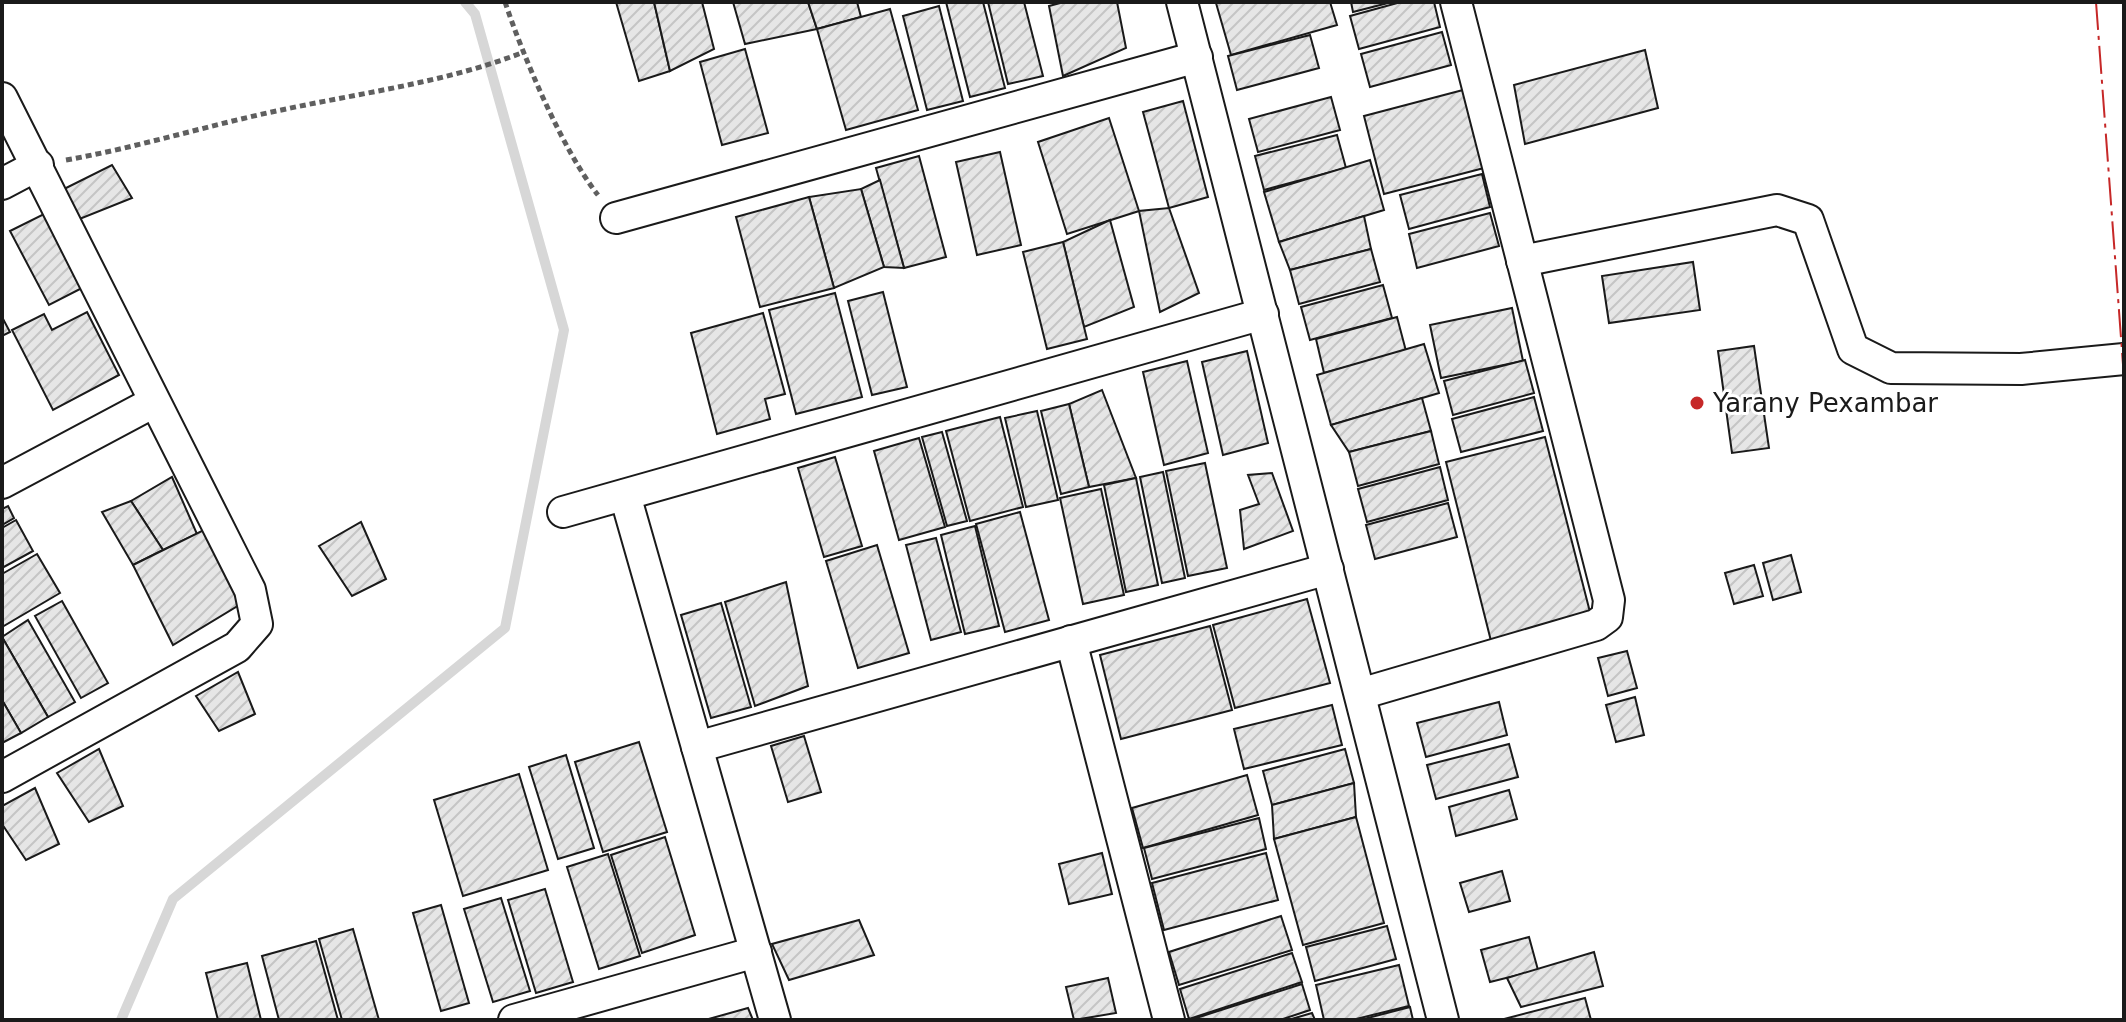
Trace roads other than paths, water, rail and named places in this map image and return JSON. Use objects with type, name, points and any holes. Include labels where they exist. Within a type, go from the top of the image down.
[{"type":"street","points":[[1182,2],[1443,1020]]},
{"type":"street","points":[[1360,694],[1596,625],[1607,617],[1609,600],[1456,2]]},
{"type":"street","points":[[616,218],[1197,57]]},
{"type":"street","points":[[2,98],[250,590],[257,624],[237,647],[2,777]]},
{"type":"street","points":[[2,184],[38,165]]},
{"type":"street","points":[[1522,261],[1777,210],[1808,220],[1853,349],[1891,368],[2021,369],[2124,359]]},
{"type":"street","points":[[563,512],[1263,314]]},
{"type":"street","points":[[2,483],[154,402]]},
{"type":"street","points":[[625,495],[775,1020]]},
{"type":"street","points":[[697,747],[1328,569]]},
{"type":"street","points":[[1071,641],[1169,1020]]},
{"type":"street","points":[[514,1020],[756,952]]},
{"type":"waterway","points":[[121,1020],[173,899],[505,628],[564,330],[475,14],[465,2]]},
{"type":"place","name":"Yarany Pexambar","points":[[1697,403]]}]
